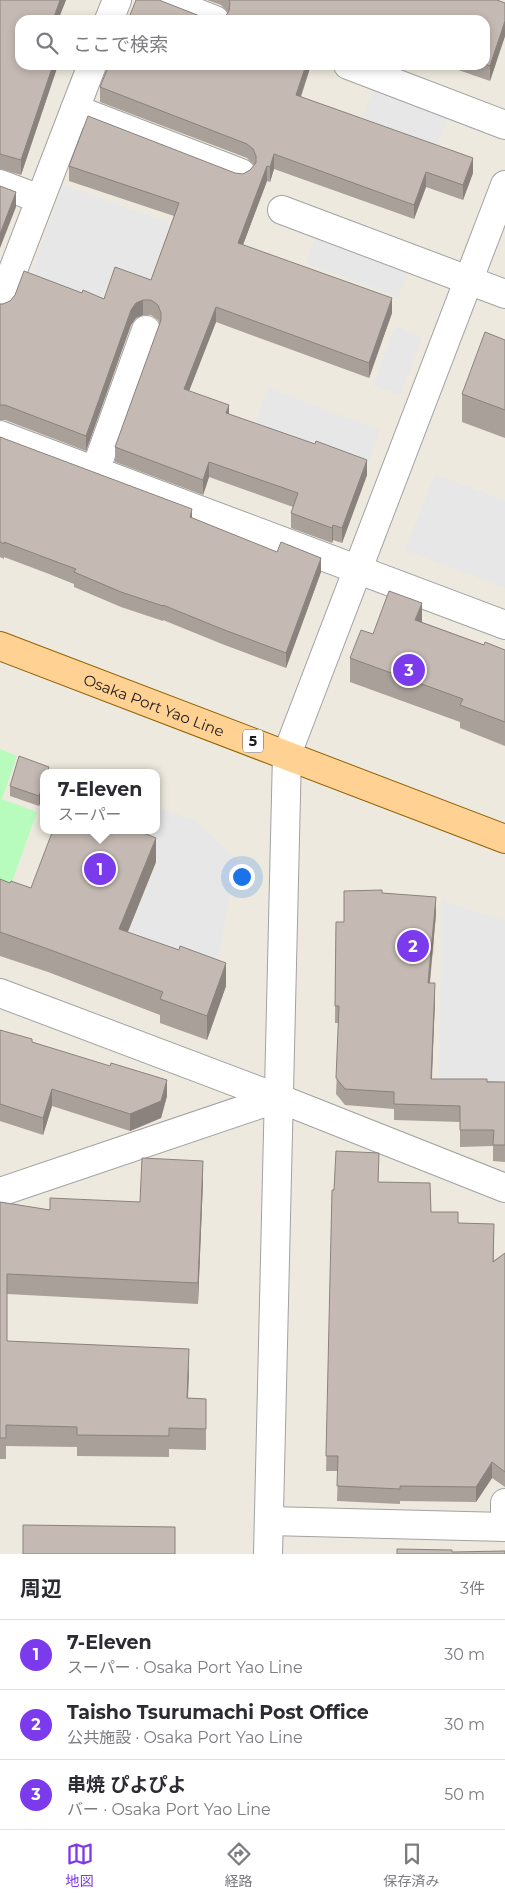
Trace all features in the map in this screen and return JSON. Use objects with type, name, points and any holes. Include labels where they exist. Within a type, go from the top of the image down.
[{"type":"main road","name":"Osaka Port Yao Line","points":[[0,646],[287,754],[505,839]]},
{"type":"street","points":[[111,15],[117,0]]},
{"type":"street","points":[[164,0],[202,15]]},
{"type":"street","points":[[0,304],[90,70]]},
{"type":"street","points":[[361,70],[505,125]]},
{"type":"street","points":[[75,109],[241,173]]},
{"type":"street","points":[[0,184],[40,199]]},
{"type":"street","points":[[268,1554],[287,754],[505,185]]},
{"type":"street","points":[[282,210],[505,294]]},
{"type":"street","points":[[94,470],[146,330]]},
{"type":"street","points":[[0,435],[505,625]]},
{"type":"street","points":[[0,993],[278,1098],[505,1188]]},
{"type":"street","points":[[0,1192],[278,1098]]},
{"type":"street","points":[[269,1521],[505,1527],[505,1503]]},
{"type":"green space","points":[[0,749],[17,756],[2,799],[37,812],[8,893],[0,891]]},
{"type":"shaded area","points":[[373,91],[448,117],[437,147],[362,121]]},
{"type":"shaded area","points":[[63,185],[170,223],[147,288],[110,275],[100,302],[30,277]]},
{"type":"shaded area","points":[[316,235],[409,269],[398,297],[306,263]]},
{"type":"shaded area","points":[[396,326],[422,337],[400,395],[373,385]]},
{"type":"shaded area","points":[[268,388],[380,430],[367,465],[255,423]]},
{"type":"shaded area","points":[[435,474],[505,501],[505,588],[405,550]]},
{"type":"shaded area","points":[[160,808],[194,820],[236,859],[217,967],[127,936],[159,860],[95,834],[160,834]]},
{"type":"shaded area","points":[[442,901],[505,921],[505,1088],[439,1087]]},
{"type":"building","points":[[0,0],[60,0],[55,15],[15,15],[15,70],[51,70],[21,160],[0,154]]},
{"type":"building","points":[[136,0],[159,0],[197,15],[130,15]]},
{"type":"building","points":[[229,0],[497,0],[505,3],[505,21],[490,66],[490,15],[226,15],[230,3]]},
{"type":"building","points":[[107,70],[304,70],[296,95],[473,158],[463,185],[426,172],[414,205],[274,154],[270,167],[267,166],[238,243],[392,298],[369,363],[216,307],[184,389],[229,405],[226,413],[315,444],[316,441],[367,460],[342,528],[333,525],[332,528],[291,513],[298,493],[209,462],[203,480],[115,447],[161,320],[158,305],[151,300],[143,300],[136,303],[131,310],[86,436],[5,405],[0,405],[0,304],[10,301],[15,295],[24,271],[82,293],[83,290],[104,299],[115,267],[151,280],[179,203],[69,166],[88,116],[235,173],[243,174],[256,163],[253,149],[247,144],[100,87]]},
{"type":"building","points":[[0,186],[16,192],[0,234]]},
{"type":"building","points":[[485,332],[505,340],[505,410],[462,394]]},
{"type":"building","points":[[0,437],[192,509],[190,517],[277,552],[281,542],[321,558],[286,653],[163,605],[121,592],[74,572],[76,569],[0,542]]},
{"type":"building","points":[[389,591],[422,603],[415,620],[484,645],[485,642],[505,650],[505,722],[460,705],[463,699],[350,658],[361,630],[373,634]]},
{"type":"building","points":[[19,756],[49,767],[48,769],[40,769],[39,796],[10,786]]},
{"type":"building","points":[[51,834],[146,834],[156,838],[119,929],[179,950],[180,946],[226,963],[207,1016],[160,999],[163,992],[0,932],[0,879],[31,888]]},
{"type":"building","points":[[382,890],[382,893],[436,897],[428,983],[435,983],[431,1079],[487,1079],[487,1082],[505,1082],[505,1145],[493,1145],[494,1130],[460,1130],[460,1106],[394,1104],[394,1092],[345,1089],[336,1078],[339,1006],[335,1006],[336,922],[344,922],[344,891]]},
{"type":"building","points":[[0,1030],[110,1066],[111,1063],[167,1080],[161,1101],[130,1114],[52,1089],[43,1118],[0,1104]]},
{"type":"building","points":[[336,1151],[379,1153],[378,1182],[430,1183],[431,1212],[458,1212],[458,1223],[494,1224],[493,1262],[505,1253],[505,1472],[492,1462],[476,1487],[400,1486],[400,1489],[337,1486],[338,1456],[326,1456],[332,1190],[334,1190]]},
{"type":"building","points":[[142,1158],[203,1161],[198,1283],[7,1274],[7,1341],[189,1349],[187,1398],[206,1399],[206,1429],[169,1428],[169,1436],[77,1435],[77,1427],[6,1425],[6,1438],[0,1438],[0,1202],[50,1210],[50,1198],[140,1202]]},
{"type":"building","points":[[23,1525],[175,1527],[175,1554],[23,1554]]},
{"type":"building","points":[[397,1549],[452,1550],[452,1552],[505,1551],[505,1554],[397,1554]]},
{"type":"place","name":"串焼 ぴよぴよ","points":[[409,670]]},
{"type":"place","name":"7-Eleven","points":[[100,869]]},
{"type":"place","name":"Taisho Tsurumachi Post Office","points":[[413,946]]}]
